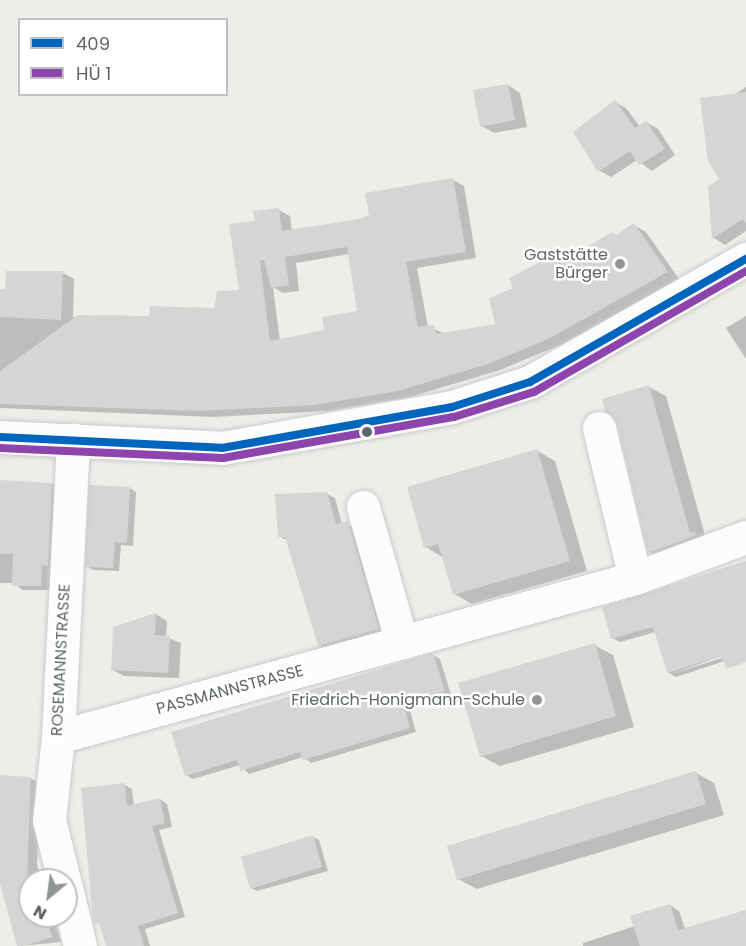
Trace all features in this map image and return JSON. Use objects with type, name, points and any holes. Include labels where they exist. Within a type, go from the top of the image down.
[{"type":"street","points":[[0,437],[222,448],[452,407],[530,382],[746,259]]},
{"type":"street","points":[[599,428],[635,578]]},
{"type":"street","name":"ROSEMANNSTRASSE","points":[[61,868],[49,820],[58,737],[73,439]]},
{"type":"street","points":[[363,507],[402,643]]},
{"type":"street","name":"PASSMANNSTRASSE","points":[[58,737],[635,578],[746,537]]},
{"type":"street","points":[[76,928],[80,946]]},
{"type":"building","points":[[508,84],[515,120],[480,127],[473,90]]},
{"type":"building","points":[[746,92],[746,223],[743,219],[712,239],[708,187],[719,179],[708,161],[700,98]]},
{"type":"building","points":[[615,100],[635,128],[646,121],[665,149],[639,165],[630,151],[598,172],[573,132]]},
{"type":"building","points":[[453,178],[466,252],[406,262],[418,327],[434,325],[436,334],[495,324],[489,298],[513,288],[509,278],[542,261],[557,258],[559,264],[612,232],[615,236],[634,223],[668,272],[548,339],[488,364],[398,391],[315,405],[200,411],[0,404],[0,371],[78,315],[149,316],[150,306],[214,308],[217,291],[239,290],[229,224],[255,221],[253,211],[279,208],[282,231],[359,219],[369,215],[365,193]],"holes":[[[347,247],[357,311],[322,317],[324,330],[270,341],[260,261],[264,260],[271,288],[289,285],[285,257]]]},
{"type":"building","points":[[6,271],[63,271],[61,320],[0,317],[0,289],[5,289]]},
{"type":"building","points":[[649,385],[690,533],[695,531],[696,535],[648,553],[617,424],[605,411],[602,399]]},
{"type":"building","points":[[537,449],[570,561],[453,595],[438,544],[424,548],[407,487]]},
{"type":"building","points":[[0,480],[52,483],[48,566],[42,565],[41,586],[12,586],[13,554],[0,554]]},
{"type":"building","points":[[89,485],[130,487],[127,543],[115,542],[113,568],[85,567]]},
{"type":"building","points":[[327,492],[336,524],[348,521],[379,629],[318,646],[285,537],[278,537],[275,494]]},
{"type":"building","points":[[746,561],[746,662],[726,669],[721,656],[667,673],[653,627],[611,639],[602,607]]},
{"type":"building","points":[[156,613],[155,635],[170,636],[168,673],[111,670],[113,627]]},
{"type":"building","points":[[595,643],[616,716],[480,757],[458,683]]},
{"type":"building","points":[[433,653],[445,691],[403,703],[410,728],[303,760],[300,752],[240,771],[237,760],[185,776],[171,732]]},
{"type":"building","points":[[696,771],[706,804],[457,880],[447,846]]},
{"type":"building","points":[[0,775],[31,777],[28,868],[18,868],[18,928],[49,928],[52,937],[25,946],[17,946],[0,884]]},
{"type":"building","points":[[125,783],[127,806],[160,798],[165,823],[152,826],[178,913],[138,926],[144,946],[106,946],[99,923],[94,924],[93,920],[81,788]]},
{"type":"building","points":[[313,835],[322,867],[250,889],[241,857]]},
{"type":"building","points":[[670,904],[678,930],[746,910],[746,946],[640,946],[630,916]]},
{"type":"transit line","name":"409","points":[[0,437],[222,448],[452,407],[530,382],[746,259]]},
{"type":"transit line","points":[[0,448],[223,458],[454,417],[534,392],[746,271]]},
{"type":"place","name":"Gaststätte Bürger","points":[[620,264]]},
{"type":"place","name":"Friedrich-Honigmann-Schule","points":[[537,700]]}]
